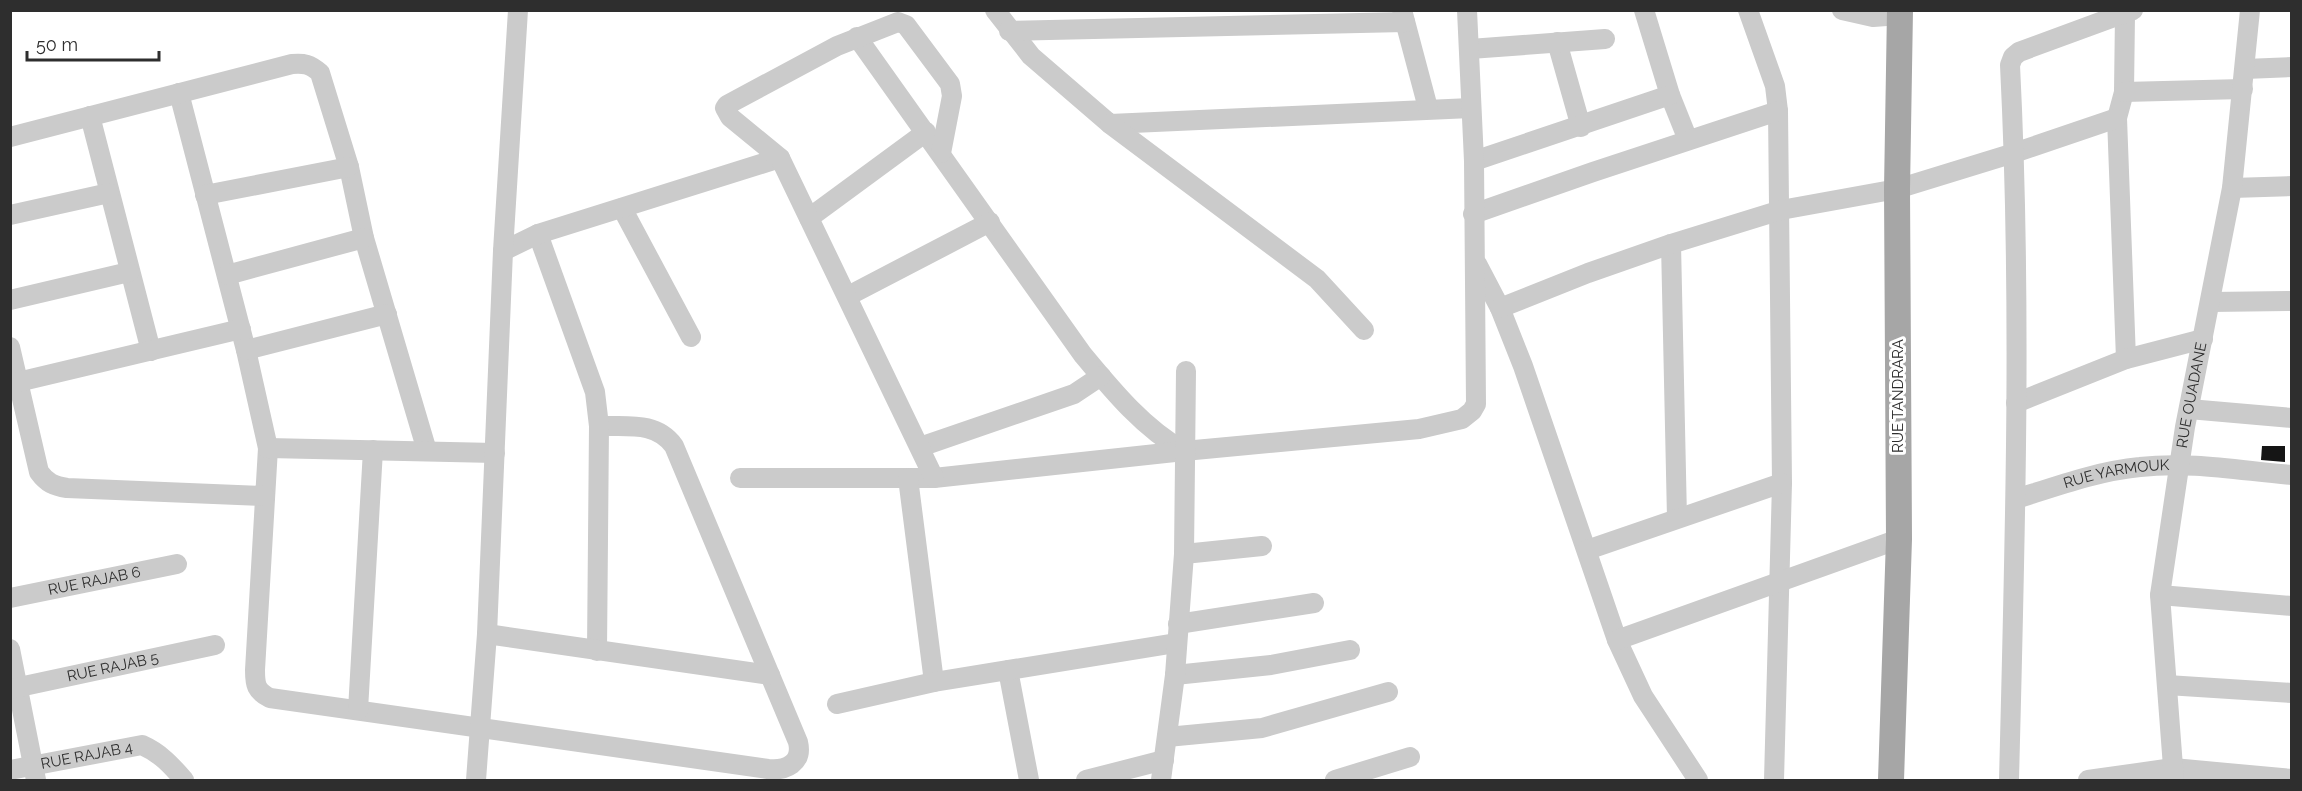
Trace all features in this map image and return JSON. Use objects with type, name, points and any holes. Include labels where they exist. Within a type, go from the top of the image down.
[{"type":"main road","name":"RUE TANDRARA","points":[[1891,780],[1899,539],[1897,189],[1900,13]]},
{"type":"street","points":[[476,780],[487,634],[503,251],[518,10]]},
{"type":"street","points":[[994,10],[1031,56],[1110,124],[1317,279],[1364,330]]},
{"type":"street","points":[[740,478],[934,478],[1419,429],[1462,419],[1472,411],[1476,404],[1474,161],[1467,10]]},
{"type":"street","points":[[1644,10],[1670,95],[1688,140]]},
{"type":"street","points":[[1748,10],[1775,86],[1778,111],[1782,483],[1774,780]]},
{"type":"street","points":[[1842,10],[1873,17],[1900,13]]},
{"type":"street","name":"RUE OUADANE","points":[[2173,774],[2160,595],[2179,465],[2232,188],[2250,10]]},
{"type":"street","points":[[2009,780],[2016,499],[2014,153],[2010,65],[2013,57],[2019,52],[2129,12],[2124,92],[2117,118],[2126,359]]},
{"type":"street","points":[[1009,31],[1403,16],[1428,108]]},
{"type":"street","points":[[934,478],[780,158],[730,117],[726,111],[727,105],[837,46],[898,22],[906,25],[950,84],[952,96],[941,153]]},
{"type":"street","points":[[857,37],[1083,355],[1156,434],[1184,452]]},
{"type":"street","points":[[1470,49],[1605,39]]},
{"type":"street","points":[[1557,42],[1581,127]]},
{"type":"street","points":[[10,137],[292,64],[306,63],[320,72],[349,167],[364,238],[427,451]]},
{"type":"street","points":[[2245,69],[2292,67]]},
{"type":"street","points":[[2124,92],[2243,89]]},
{"type":"street","points":[[179,93],[241,329],[268,448],[255,685],[259,691],[270,698],[781,770],[795,762],[800,750],[674,446],[659,430],[599,426]]},
{"type":"street","points":[[1474,161],[1581,127],[1670,95]]},
{"type":"street","points":[[1110,124],[1428,108],[1471,108]]},
{"type":"street","points":[[1473,214],[1778,111]]},
{"type":"street","points":[[90,116],[129,272],[152,351]]},
{"type":"street","points":[[1500,308],[1671,244],[1780,210],[1897,189],[2117,118]]},
{"type":"street","points":[[809,218],[926,132]]},
{"type":"street","points":[[503,251],[538,234],[780,158]]},
{"type":"street","points":[[204,195],[349,167]]},
{"type":"street","points":[[2232,188],[2292,186]]},
{"type":"street","points":[[10,216],[109,193]]},
{"type":"street","points":[[622,208],[691,337]]},
{"type":"street","points":[[848,296],[990,222]]},
{"type":"street","points":[[538,234],[595,392],[599,426],[597,651]]},
{"type":"street","points":[[227,275],[364,238]]},
{"type":"street","points":[[1671,244],[1677,518]]},
{"type":"street","points":[[1476,261],[1500,308],[1617,640],[1643,696],[1698,780]]},
{"type":"street","points":[[10,300],[129,272]]},
{"type":"street","points":[[2211,302],[2292,301]]},
{"type":"street","points":[[246,350],[387,314]]},
{"type":"street","points":[[18,382],[241,329]]},
{"type":"street","points":[[2016,403],[2126,359],[2203,339]]},
{"type":"street","points":[[10,347],[39,472],[45,481],[53,486],[265,496]]},
{"type":"street","points":[[1161,780],[1175,675],[1184,554],[1186,371]]},
{"type":"street","points":[[920,447],[1074,394],[1101,376]]},
{"type":"street","points":[[2189,409],[2292,418]]},
{"type":"street","points":[[268,448],[495,453]]},
{"type":"street","points":[[358,710],[373,450]]},
{"type":"street","name":"RUE YARMOUK","points":[[2016,499],[2110,471],[2141,466],[2179,465],[2292,476]]},
{"type":"street","points":[[908,478],[934,682]]},
{"type":"street","points":[[1587,550],[1782,483]]},
{"type":"street","points":[[1617,640],[1899,539]]},
{"type":"street","points":[[1184,554],[1262,546]]},
{"type":"street","name":"RUE RAJAB 6","points":[[10,598],[177,564]]},
{"type":"street","points":[[2160,595],[2292,606]]},
{"type":"street","points":[[837,704],[934,682],[1008,670],[1314,603]]},
{"type":"street","points":[[487,634],[770,675]]},
{"type":"street","name":"RUE RAJAB 5","points":[[14,688],[215,645]]},
{"type":"street","points":[[10,649],[14,688],[34,772]]},
{"type":"street","points":[[1175,675],[1271,665],[1350,650]]},
{"type":"street","points":[[1008,670],[1029,780]]},
{"type":"street","points":[[2167,685],[2292,693]]},
{"type":"street","points":[[1167,737],[1262,728],[1388,692]]},
{"type":"street","name":"RUE RAJAB 4","points":[[10,770],[34,772],[142,745],[166,760],[184,780]]},
{"type":"street","points":[[1335,780],[1410,757]]},
{"type":"street","points":[[1086,780],[1164,760]]},
{"type":"street","points":[[2088,780],[2173,774],[2292,779]]},
{"type":"building","points":[[2262,446],[2285,446],[2285,462],[2261,460]]}]
